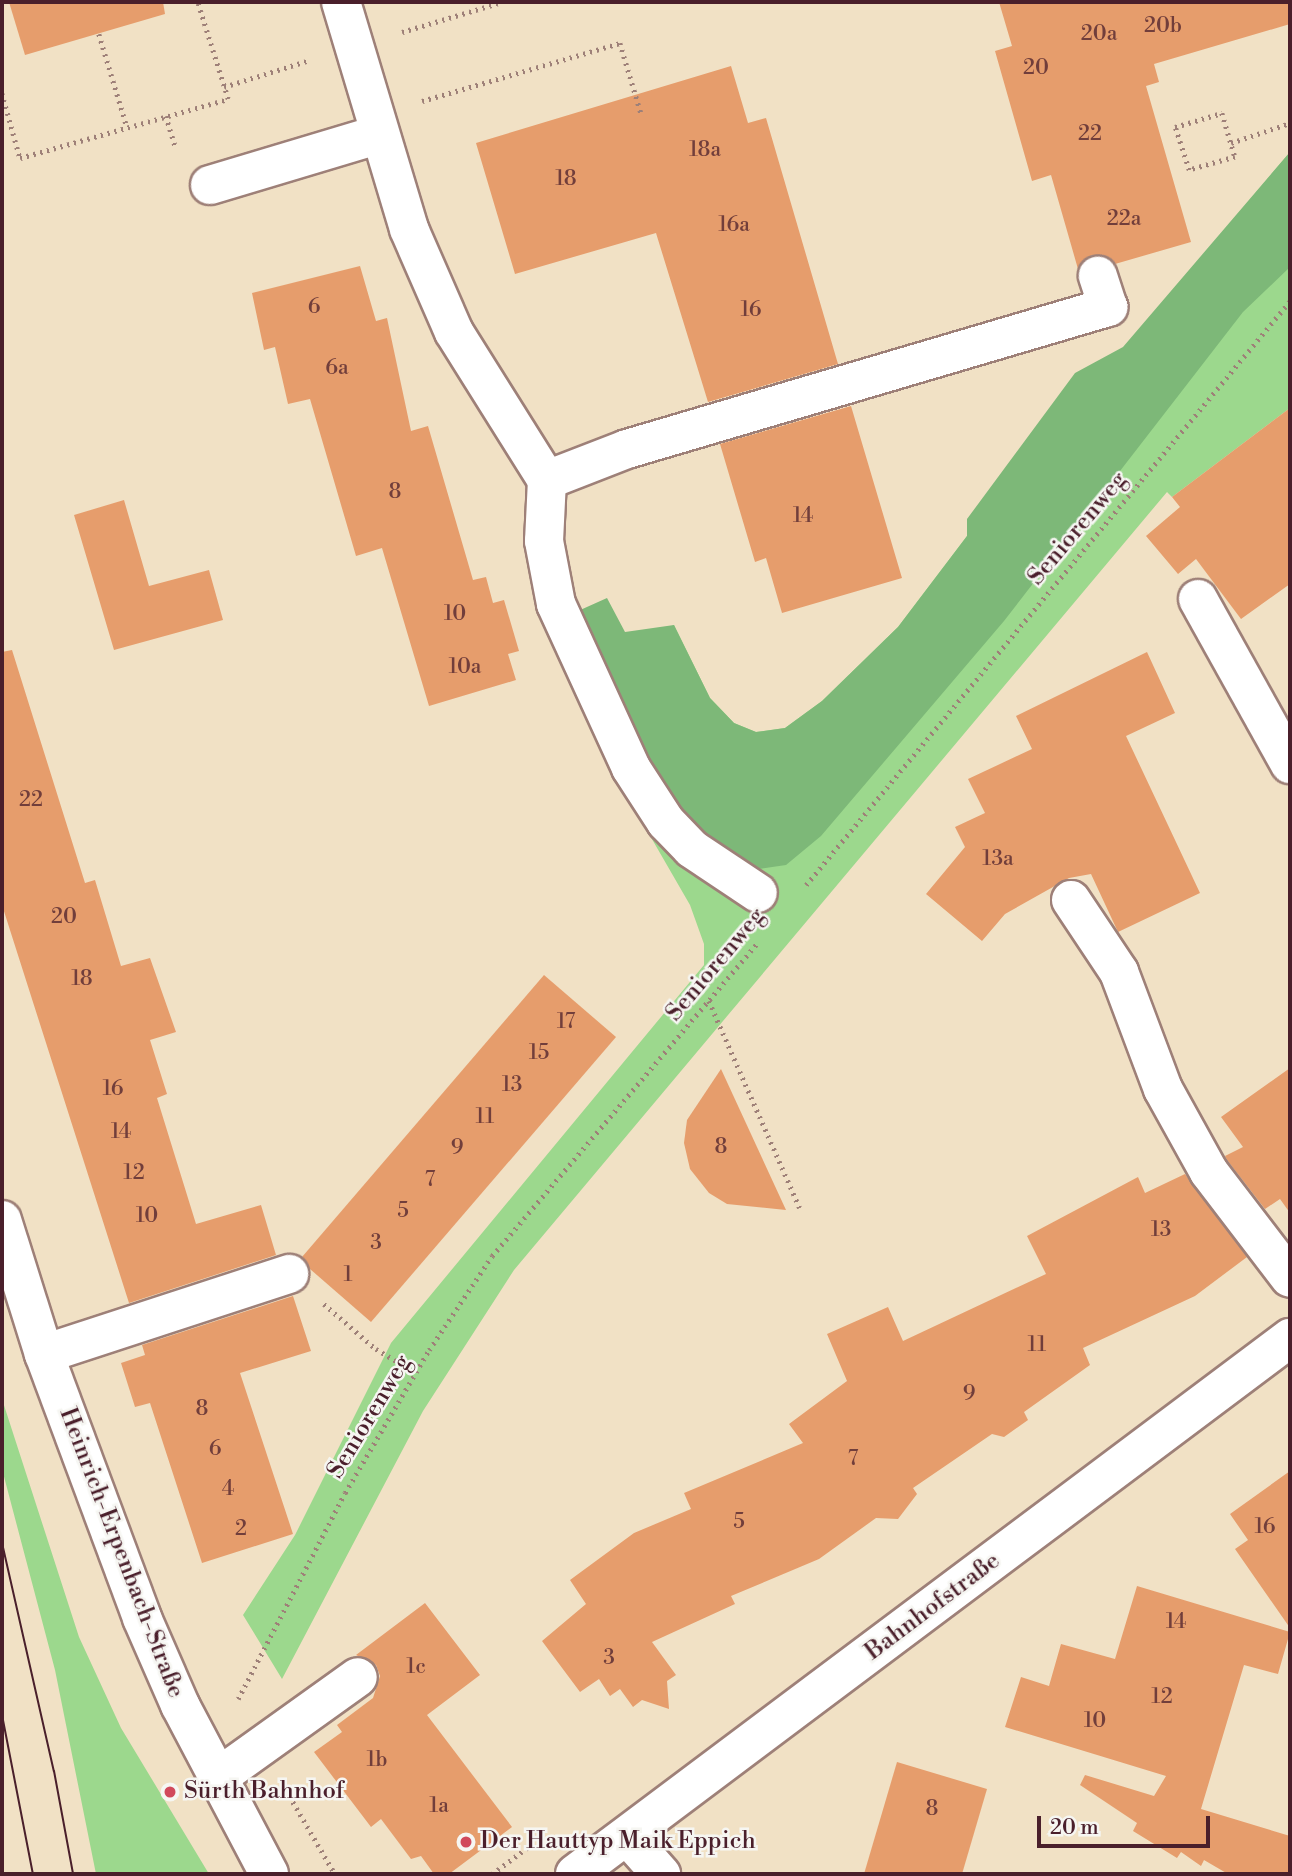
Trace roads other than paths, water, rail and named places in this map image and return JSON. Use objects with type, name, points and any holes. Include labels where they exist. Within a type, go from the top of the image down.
[{"type":"street","points":[[341,2],[409,229],[454,332],[547,480],[544,541],[556,604],[631,768],[666,822],[692,849],[758,893]]},
{"type":"street","points":[[210,185],[377,124]]},
{"type":"street","points":[[547,480],[627,449],[1108,307],[1098,276]]},
{"type":"street","points":[[1198,599],[1290,764]]},
{"type":"street","points":[[1071,900],[1119,972],[1163,1089],[1209,1172],[1290,1278]]},
{"type":"street","name":"Heinrich-Erpenbach-Straße","points":[[2,1220],[44,1354],[109,1537],[180,1705],[269,1874]]},
{"type":"street","points":[[44,1354],[289,1274]]},
{"type":"street","name":"Bahnhofstraße","points":[[575,1874],[628,1837],[1290,1338]]},
{"type":"street","points":[[217,1779],[358,1677]]},
{"type":"street","points":[[628,1837],[661,1874]]},
{"type":"tram line","points":[[2,1543],[54,1771],[73,1874]]},
{"type":"tram line","points":[[2,1715],[33,1874]]},
{"type":"place","name":"Sürth Bahnhof","points":[[170,1792]]},
{"type":"place","name":"Der Hauttyp Maik Eppich","points":[[466,1842]]}]
